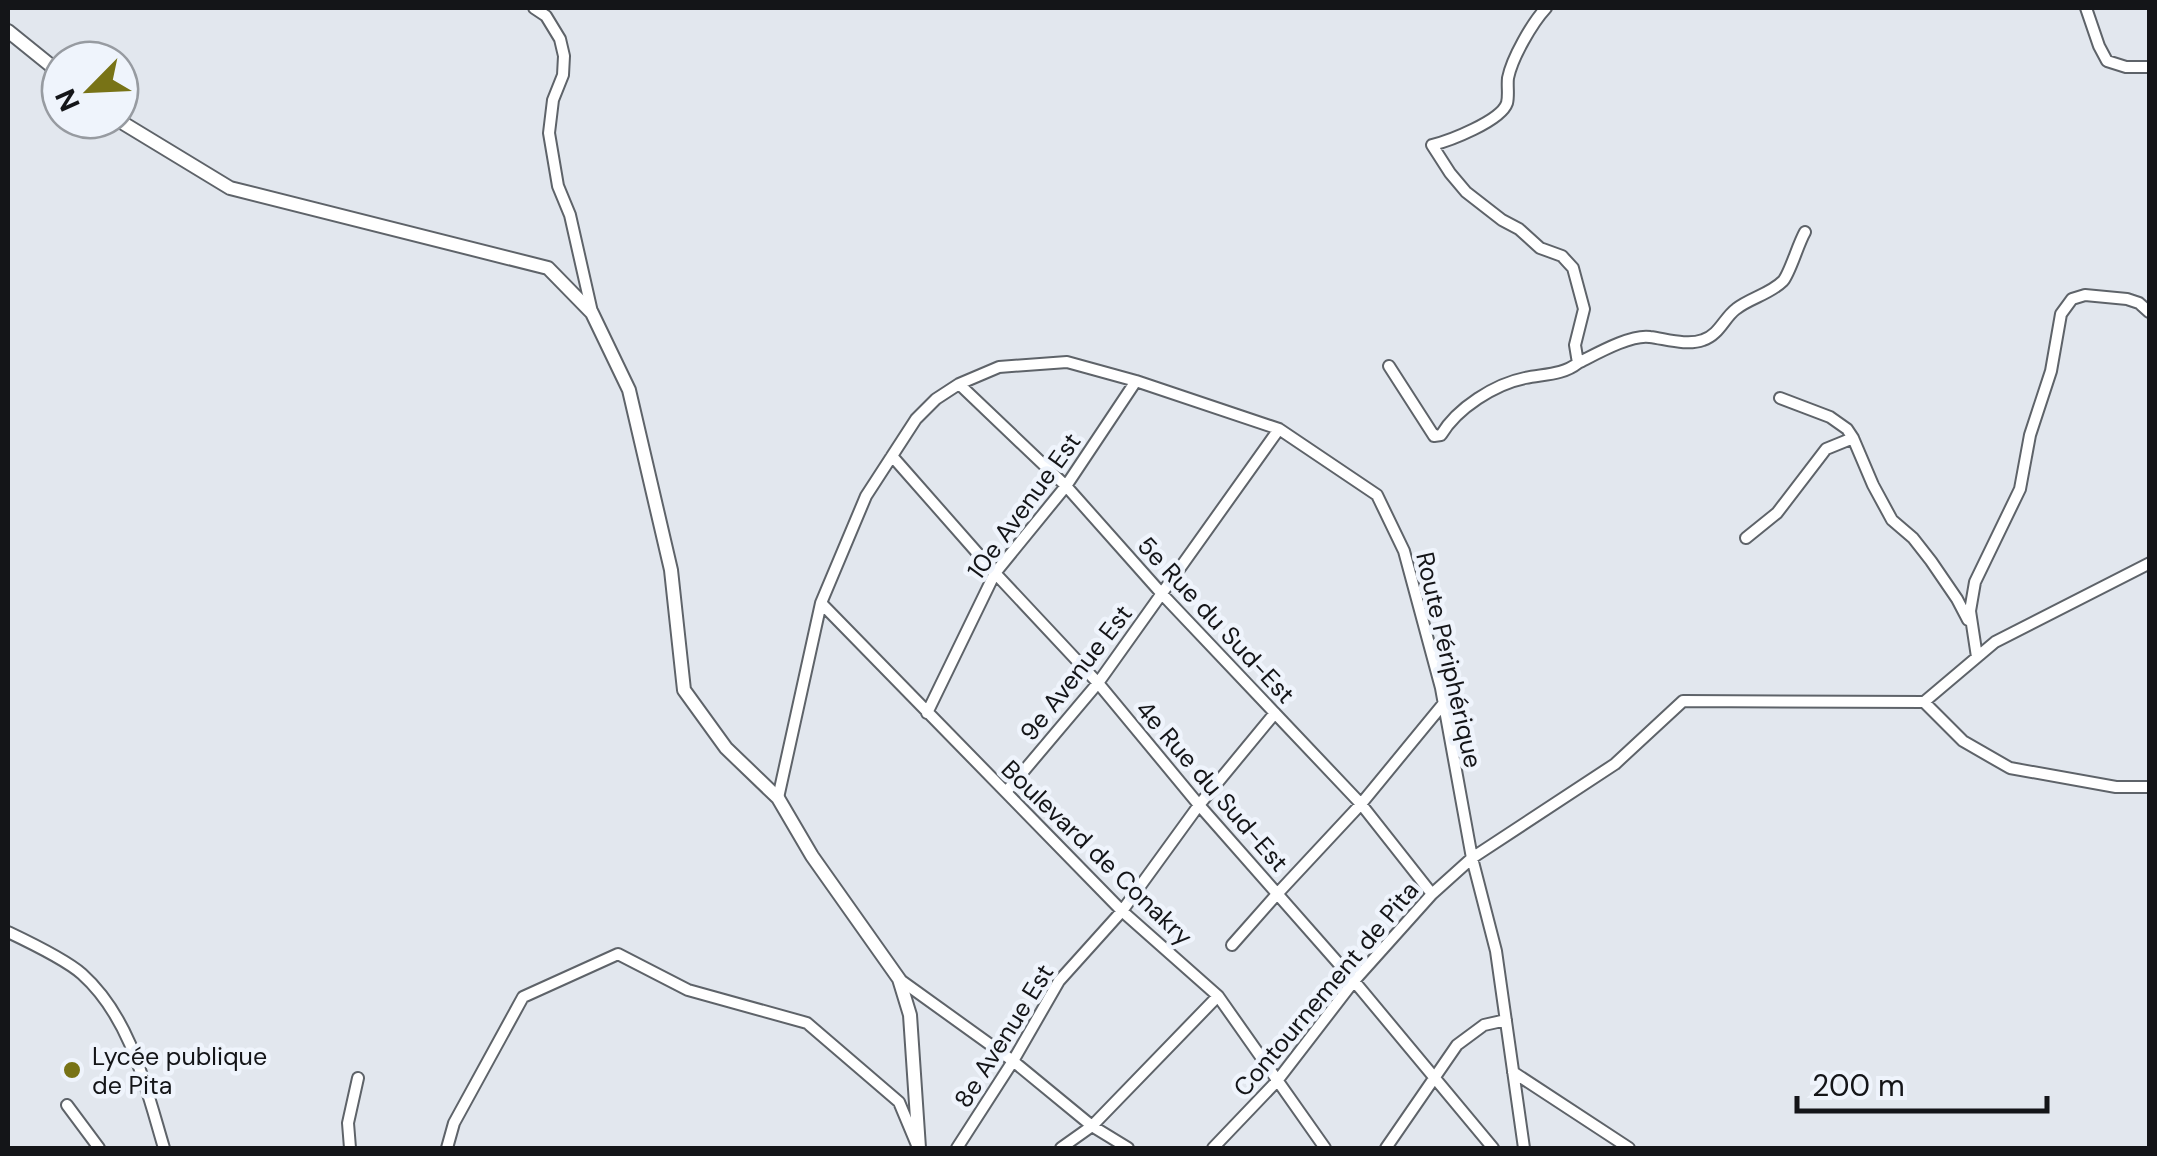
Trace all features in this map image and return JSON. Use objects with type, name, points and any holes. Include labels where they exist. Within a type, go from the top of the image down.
[{"type":"street","points":[[534,8],[546,16],[560,39],[564,56],[563,75],[552,100],[549,133],[558,186],[570,215],[592,314],[629,390],[672,570],[684,690],[726,748],[778,798],[812,856],[899,978],[1013,1060],[1092,1126],[1128,1148]]},
{"type":"street","points":[[1546,8],[1515,56],[1508,80],[1508,102],[1499,114],[1452,140],[1432,145],[1466,192],[1540,248],[1562,256],[1573,268],[1584,309],[1575,345],[1578,363]]},
{"type":"street","points":[[2086,8],[2107,61],[2126,68],[2150,67]]},
{"type":"street","points":[[8,30],[40,56]]},
{"type":"street","points":[[140,133],[230,188],[548,268],[592,314]]},
{"type":"street","points":[[1390,366],[1434,436],[1441,435],[1457,416],[1489,392],[1521,378],[1573,368],[1637,337],[1703,340],[1717,332],[1736,309],[1784,280],[1805,232]]},
{"type":"street","points":[[1973,636],[1970,611],[1975,582],[2020,489],[2030,435],[2051,371],[2061,314],[2072,299],[2085,295],[2127,299],[2150,312]]},
{"type":"street","name":"Route Périphérique","points":[[778,798],[822,604],[866,496],[916,420],[936,398],[998,367],[1067,362],[1136,381],[1278,430],[1377,494],[1404,551],[1444,703],[1472,858],[1496,950],[1524,1148]]},
{"type":"street","name":"10e Avenue Est","points":[[927,713],[995,572],[1066,486],[1136,381]]},
{"type":"street","name":"5e Rue du Sud-Est","points":[[958,384],[1066,486],[1162,594],[1361,804],[1432,894]]},
{"type":"street","points":[[1780,398],[1830,417],[1853,438],[1892,520],[1912,538],[1946,582],[1967,618],[1978,657]]},
{"type":"street","name":"9e Avenue Est","points":[[1006,792],[1098,683],[1278,430]]},
{"type":"street","points":[[1746,538],[1777,513],[1826,450],[1853,438]]},
{"type":"street","name":"4e Rue du Sud-Est","points":[[892,456],[1098,683],[1493,1148]]},
{"type":"street","points":[[2150,563],[1995,642],[1924,702],[1964,741],[2010,768],[2116,787],[2150,787]]},
{"type":"street","name":"Boulevard de Conakry","points":[[822,604],[1122,912],[1218,996],[1325,1148]]},
{"type":"street","name":"Contournement de Pita","points":[[1214,1148],[1277,1081],[1354,981],[1432,894],[1472,858],[1616,764],[1683,701],[1924,702]]},
{"type":"street","points":[[1232,945],[1361,804],[1444,703]]},
{"type":"street","name":"8e Avenue Est","points":[[957,1148],[1058,982],[1122,912],[1199,805],[1275,713]]},
{"type":"street","points":[[8,932],[82,973],[119,1018],[164,1148]]},
{"type":"street","points":[[446,1148],[454,1123],[523,996],[618,954],[688,990],[807,1023],[898,1102],[919,1148]]},
{"type":"street","points":[[899,978],[910,1015],[919,1148]]},
{"type":"street","points":[[1062,1148],[1092,1126],[1218,996]]},
{"type":"street","points":[[1386,1148],[1457,1045],[1484,1025],[1506,1020]]},
{"type":"street","points":[[1513,1072],[1629,1148]]},
{"type":"street","points":[[350,1148],[348,1123],[358,1078]]},
{"type":"street","points":[[68,1105],[99,1148]]},
{"type":"place","name":"Lycée publique de Pita","points":[[72,1070]]}]
